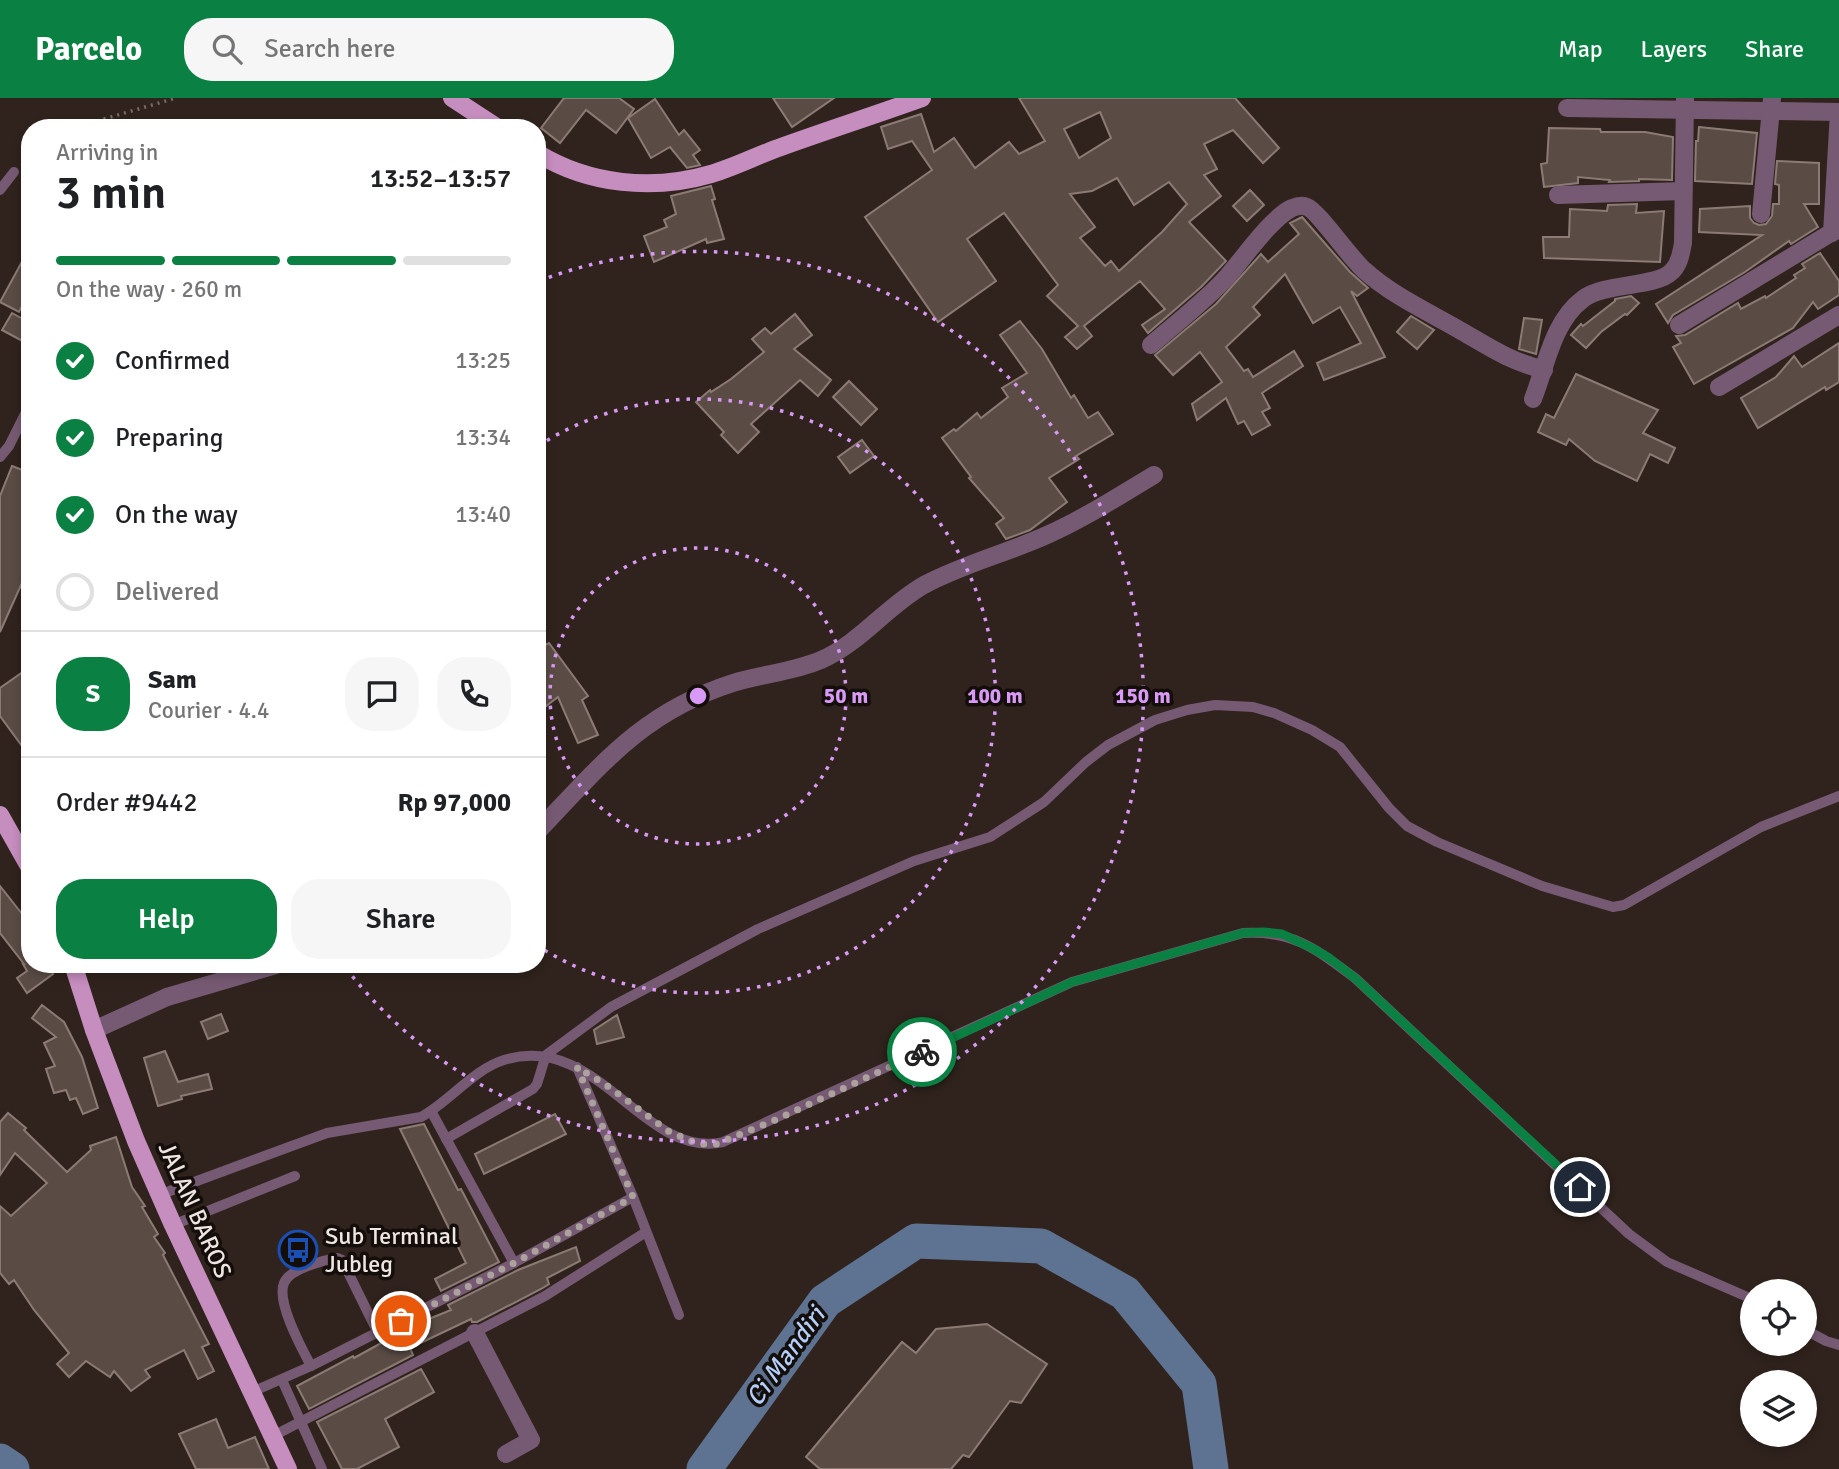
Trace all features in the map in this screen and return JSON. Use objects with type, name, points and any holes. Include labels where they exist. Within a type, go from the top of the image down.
[{"type":"main road","points":[[452,98],[484,119]]},
{"type":"main road","points":[[546,158],[586,176],[625,182],[673,182],[711,174],[779,147],[922,98]]},
{"type":"main road","points":[[0,815],[21,852]]},
{"type":"main road","name":"JALAN BAROS","points":[[76,973],[94,1030],[159,1195],[288,1469]]},
{"type":"street","points":[[1532,399],[1560,324],[1584,297],[1594,292],[1665,276],[1671,272],[1680,257],[1683,243],[1685,104]]},
{"type":"street","points":[[1761,214],[1772,105]]},
{"type":"street","points":[[1567,107],[1772,105],[1839,112],[1835,230],[1679,325]]},
{"type":"street","points":[[1558,195],[1683,191]]},
{"type":"street","points":[[1151,345],[1224,280],[1286,212],[1305,206],[1317,214],[1329,232],[1363,270],[1397,296],[1516,363],[1544,369]]},
{"type":"street","points":[[1719,387],[1839,315]]},
{"type":"street","points":[[546,822],[581,783],[636,732],[669,712],[734,683],[821,659],[838,650],[923,586],[1084,518],[1154,475]]},
{"type":"street","points":[[94,1030],[167,997],[248,973]]},
{"type":"street","points":[[475,1333],[531,1440],[506,1454]]},
{"type":"lane","points":[[0,190],[14,172]]},
{"type":"lane","points":[[0,457],[21,422]]},
{"type":"lane","points":[[446,1139],[533,1089],[546,1055],[611,1007],[758,929],[914,861],[990,837],[1044,802],[1108,745],[1155,720],[1186,710],[1215,705],[1253,707],[1312,730],[1340,747],[1389,808],[1408,826],[1437,842],[1542,886],[1607,906],[1623,905],[1761,827],[1839,796]]},
{"type":"lane","points":[[159,1195],[327,1133],[405,1121],[431,1111],[484,1070],[500,1061],[527,1055],[546,1055],[577,1067],[668,1131],[698,1144],[716,1144],[773,1121],[1072,982],[1243,933],[1264,932],[1282,934],[1312,948],[1355,978],[1649,1250],[1667,1262],[1740,1294]]},
{"type":"lane","points":[[577,1067],[633,1197],[679,1315]]},
{"type":"lane","points":[[431,1111],[514,1263]]},
{"type":"lane","points":[[173,1225],[295,1176]]},
{"type":"lane","points":[[252,1392],[378,1333],[514,1263],[633,1197]]},
{"type":"lane","points":[[273,1436],[545,1296],[646,1232]]},
{"type":"lane","points":[[311,1366],[291,1328],[282,1289],[288,1276],[310,1265],[330,1259],[342,1260],[378,1333]]},
{"type":"lane","points":[[1817,1336],[1839,1345]]},
{"type":"lane","points":[[282,1380],[322,1469]]},
{"type":"path","points":[[107,119],[176,98]]},
{"type":"building","points":[[564,98],[619,98],[634,109],[616,133],[586,110],[560,143],[546,132],[546,121]]},
{"type":"building","points":[[773,98],[834,98],[792,127]]},
{"type":"building","points":[[1019,98],[1235,98],[1279,148],[1263,163],[1233,130],[1204,144],[1217,169],[1204,175],[1221,196],[1189,222],[1226,261],[1201,287],[1148,333],[1142,325],[1165,309],[1140,281],[1084,326],[1092,336],[1077,349],[1065,337],[1078,326],[1047,296],[1058,285],[1004,213],[967,239],[996,281],[938,322],[865,217],[932,170],[912,141],[888,149],[881,127],[921,114],[934,152],[954,138],[975,168],[1009,142],[1019,154],[1045,141]],"holes":[[[1100,112],[1111,138],[1079,158],[1064,129]],[[1117,178],[1134,205],[1169,182],[1187,204],[1162,232],[1119,271],[1111,261],[1105,266],[1080,238],[1095,227],[1070,194],[1092,191]]]},
{"type":"building","points":[[655,99],[679,135],[684,130],[700,150],[693,155],[700,165],[687,168],[670,147],[651,158],[628,118]]},
{"type":"building","points":[[1699,127],[1757,133],[1752,184],[1695,181]]},
{"type":"building","points":[[1549,128],[1645,132],[1673,137],[1672,180],[1609,182],[1610,180],[1578,177],[1578,183],[1544,187],[1541,164],[1547,163]]},
{"type":"building","points":[[1777,161],[1819,163],[1819,204],[1804,204],[1818,227],[1791,244],[1789,241],[1745,272],[1673,315],[1668,323],[1656,304],[1762,235],[1699,232],[1700,209],[1750,206],[1750,218],[1754,223],[1766,224],[1772,216],[1773,204],[1779,204],[1779,185],[1775,184]]},
{"type":"building","points":[[711,186],[715,199],[712,200],[724,239],[707,243],[706,239],[654,262],[644,236],[667,227],[664,220],[676,214],[671,196]]},
{"type":"building","points":[[1250,190],[1264,205],[1247,221],[1233,206]]},
{"type":"building","points":[[1637,204],[1636,213],[1664,211],[1660,262],[1544,258],[1543,237],[1569,237],[1570,209],[1607,211],[1608,205]]},
{"type":"building","points":[[1302,217],[1350,272],[1368,288],[1357,296],[1351,291],[1385,357],[1324,380],[1317,363],[1361,343],[1340,307],[1313,323],[1285,274],[1253,307],[1260,315],[1226,347],[1244,371],[1248,369],[1253,377],[1294,351],[1303,366],[1262,393],[1270,408],[1262,412],[1270,425],[1252,435],[1244,421],[1238,424],[1226,398],[1197,420],[1192,404],[1222,382],[1200,352],[1173,375],[1155,355],[1216,304],[1261,254],[1268,262],[1299,234],[1290,223]]},
{"type":"building","points":[[1820,253],[1839,281],[1839,295],[1818,309],[1813,302],[1793,328],[1694,384],[1673,347],[1681,343],[1676,336],[1685,335],[1738,303],[1741,309],[1765,296],[1766,298],[1796,278],[1794,275],[1805,268],[1802,264]]},
{"type":"building","points":[[21,264],[19,312],[0,302]]},
{"type":"building","points":[[1631,296],[1639,303],[1627,315],[1601,332],[1586,348],[1571,335],[1581,324],[1583,326],[1615,299]]},
{"type":"building","points":[[12,313],[21,318],[21,340],[2,330]]},
{"type":"building","points":[[795,314],[812,335],[794,349],[831,380],[818,396],[800,380],[751,424],[759,432],[738,453],[721,435],[724,432],[696,402],[710,390],[711,392],[731,379],[764,352],[752,339],[765,328],[771,334]]},
{"type":"building","points":[[1411,316],[1434,330],[1417,349],[1397,332]]},
{"type":"building","points":[[1524,318],[1542,320],[1536,354],[1519,349]]},
{"type":"building","points":[[1020,321],[1042,349],[1071,398],[1074,395],[1088,418],[1098,412],[1113,434],[1076,456],[1079,459],[1049,478],[1067,502],[1030,530],[1006,539],[996,524],[1004,518],[969,478],[971,477],[942,438],[954,429],[956,431],[977,413],[981,418],[1008,397],[1002,388],[1027,373],[1000,335]]},
{"type":"building","points":[[1839,343],[1839,382],[1826,390],[1825,387],[1758,428],[1741,398],[1776,377],[1794,356],[1802,367]]},
{"type":"building","points":[[1576,374],[1658,410],[1643,433],[1675,448],[1668,463],[1650,454],[1637,481],[1595,461],[1569,439],[1566,445],[1538,432],[1546,414],[1554,418]]},
{"type":"building","points":[[849,381],[877,409],[861,425],[833,397]]},
{"type":"building","points":[[862,440],[874,456],[850,473],[838,457]]},
{"type":"building","points":[[12,466],[21,470],[21,585],[0,632],[0,496]]},
{"type":"building","points":[[549,643],[588,696],[582,700],[598,735],[578,743],[558,697],[546,706],[546,644]]},
{"type":"building","points":[[21,673],[21,745],[0,716],[0,688]]},
{"type":"building","points":[[0,886],[21,913],[21,960],[0,933]]},
{"type":"building","points":[[24,973],[53,974],[27,993],[17,978]]},
{"type":"building","points":[[42,1005],[64,1022],[82,1057],[98,1108],[83,1114],[76,1098],[70,1100],[66,1090],[54,1093],[46,1069],[55,1066],[44,1043],[56,1037],[32,1018]]},
{"type":"building","points":[[221,1014],[228,1031],[208,1039],[201,1022]]},
{"type":"building","points":[[617,1015],[624,1037],[597,1044],[594,1030]]},
{"type":"building","points":[[165,1051],[178,1082],[208,1074],[212,1089],[181,1096],[182,1099],[158,1106],[144,1058]]},
{"type":"building","points":[[8,1113],[26,1128],[24,1130],[67,1172],[91,1150],[90,1146],[116,1137],[132,1187],[145,1206],[142,1207],[158,1234],[154,1237],[165,1253],[163,1255],[209,1344],[202,1347],[214,1371],[198,1379],[184,1350],[145,1370],[150,1377],[131,1391],[114,1371],[110,1377],[86,1361],[69,1377],[57,1364],[69,1353],[14,1280],[9,1284],[0,1273],[0,1206],[11,1216],[47,1183],[15,1153],[0,1175],[0,1122]]},
{"type":"building","points":[[555,1114],[566,1134],[484,1174],[475,1154]]},
{"type":"building","points":[[424,1124],[499,1262],[441,1291],[435,1279],[466,1263],[400,1129]]},
{"type":"building","points":[[576,1247],[580,1261],[547,1278],[549,1284],[541,1289],[477,1322],[472,1322],[471,1319],[410,1348],[413,1355],[309,1409],[297,1386],[414,1325],[451,1310],[448,1305],[518,1270]]},
{"type":"building","points":[[987,1324],[1047,1364],[1021,1403],[1010,1401],[969,1457],[963,1455],[951,1469],[820,1469],[806,1457],[902,1342],[916,1353],[936,1329]]},
{"type":"building","points":[[421,1369],[434,1392],[385,1419],[399,1447],[357,1469],[342,1469],[317,1422]]},
{"type":"building","points":[[216,1419],[228,1448],[255,1437],[269,1469],[196,1469],[179,1434]]},
{"type":"waterway","name":"Ci Mandiri","points":[[704,1469],[825,1301],[916,1241],[1041,1246],[1125,1293],[1199,1384],[1211,1469]]},
{"type":"waterway","name":"Ci Mandiri","points":[[0,1461],[12,1469]]},
{"type":"way so far","points":[[401,1321],[514,1263],[633,1197],[577,1067],[668,1131],[698,1144],[716,1144],[773,1121],[922,1052]]},
{"type":"place","name":"Sub Terminal Jubleg","points":[[298,1250]]},
{"type":"route","points":[[922,1052],[1092,975],[1243,933],[1282,934],[1329,958],[1355,978],[1580,1187]]}]
